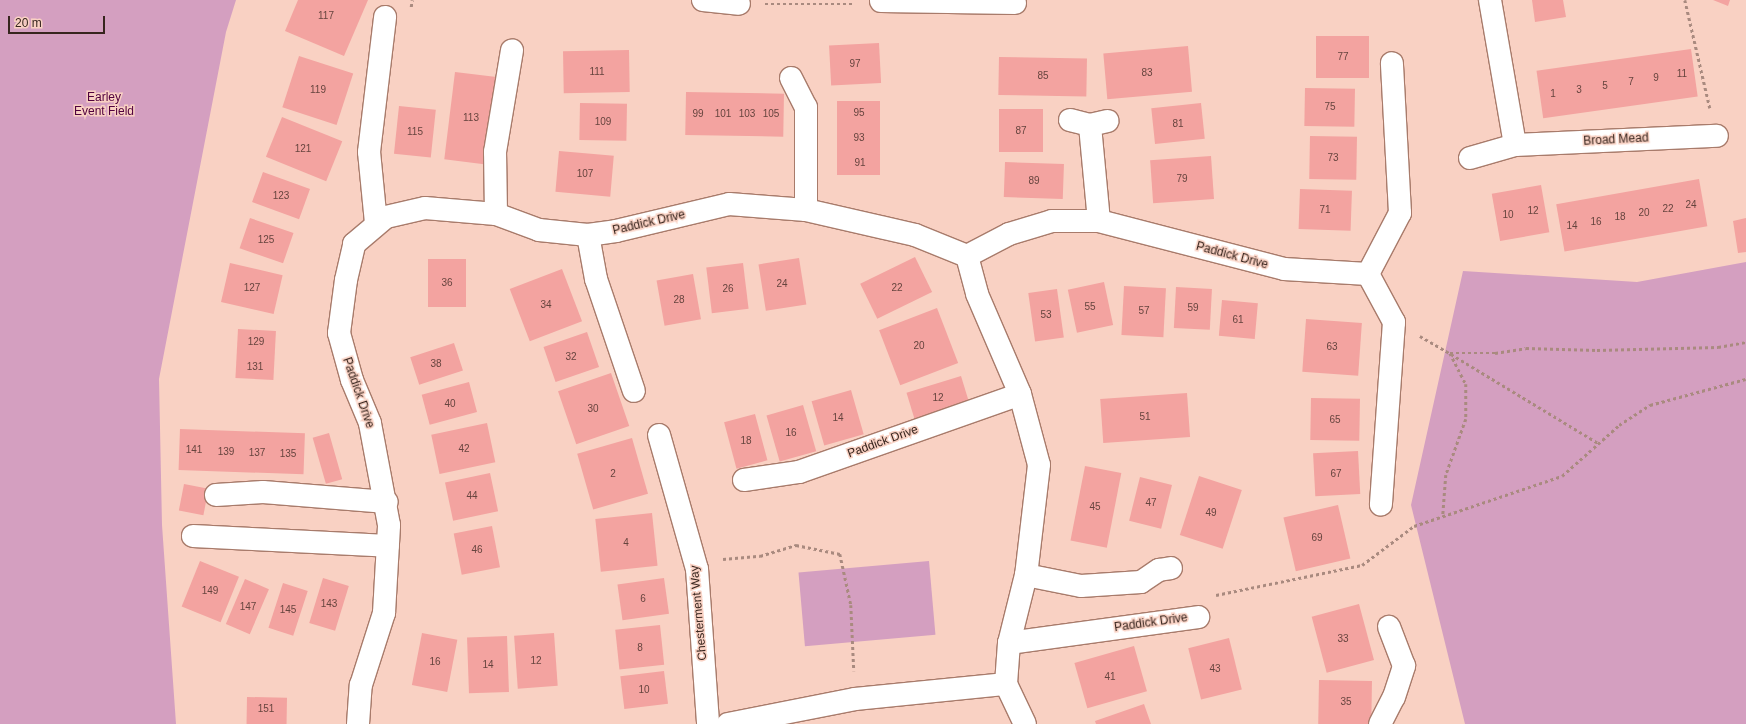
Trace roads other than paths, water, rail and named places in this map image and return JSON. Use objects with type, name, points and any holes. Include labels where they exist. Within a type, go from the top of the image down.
[{"type":"street","points":[[703,0],[739,4]]},
{"type":"street","points":[[881,0],[976,0],[1015,2]]},
{"type":"street","points":[[1490,0],[1515,145]]},
{"type":"street","points":[[376,222],[369,152],[385,17]]},
{"type":"street","points":[[496,214],[495,152],[512,50]]},
{"type":"street","points":[[1381,505],[1394,322],[1368,274],[1400,213],[1392,63]]},
{"type":"street","points":[[791,78],[806,107],[806,210]]},
{"type":"street","points":[[1089,122],[1099,221]]},
{"type":"street","name":"Broad Mead","points":[[1470,158],[1515,145],[1717,136]]},
{"type":"street","name":"Paddick Drive","points":[[358,724],[361,685],[384,613],[388,546],[387,502],[370,423],[352,380],[339,334],[346,280],[354,244],[376,222],[386,217],[425,208],[496,214],[540,230],[588,235],[616,231],[729,204],[806,210],[915,235],[967,256],[1009,234],[1052,221],[1099,221],[1284,269],[1368,274]]},
{"type":"street","points":[[588,235],[596,279],[634,391]]},
{"type":"street","points":[[967,256],[977,294],[1020,394],[1040,465],[1026,575],[1008,643],[1006,684],[1025,724]]},
{"type":"street","name":"Paddick Drive","points":[[744,480],[799,472],[1020,394]]},
{"type":"street","name":"Chesterment Way","points":[[658,435],[697,569],[708,724]]},
{"type":"street","points":[[216,495],[263,492],[387,502]]},
{"type":"street","points":[[193,536],[388,546]]},
{"type":"street","points":[[1026,575],[1081,586],[1141,582],[1159,570],[1171,568]]},
{"type":"street","name":"Paddick Drive","points":[[1008,643],[1198,617]]},
{"type":"street","points":[[1380,724],[1394,697],[1404,666],[1389,626]]},
{"type":"street","points":[[728,724],[855,699],[1006,684]]},
{"type":"park label","name":"Earley Event Field","points":[[104,105]]}]
